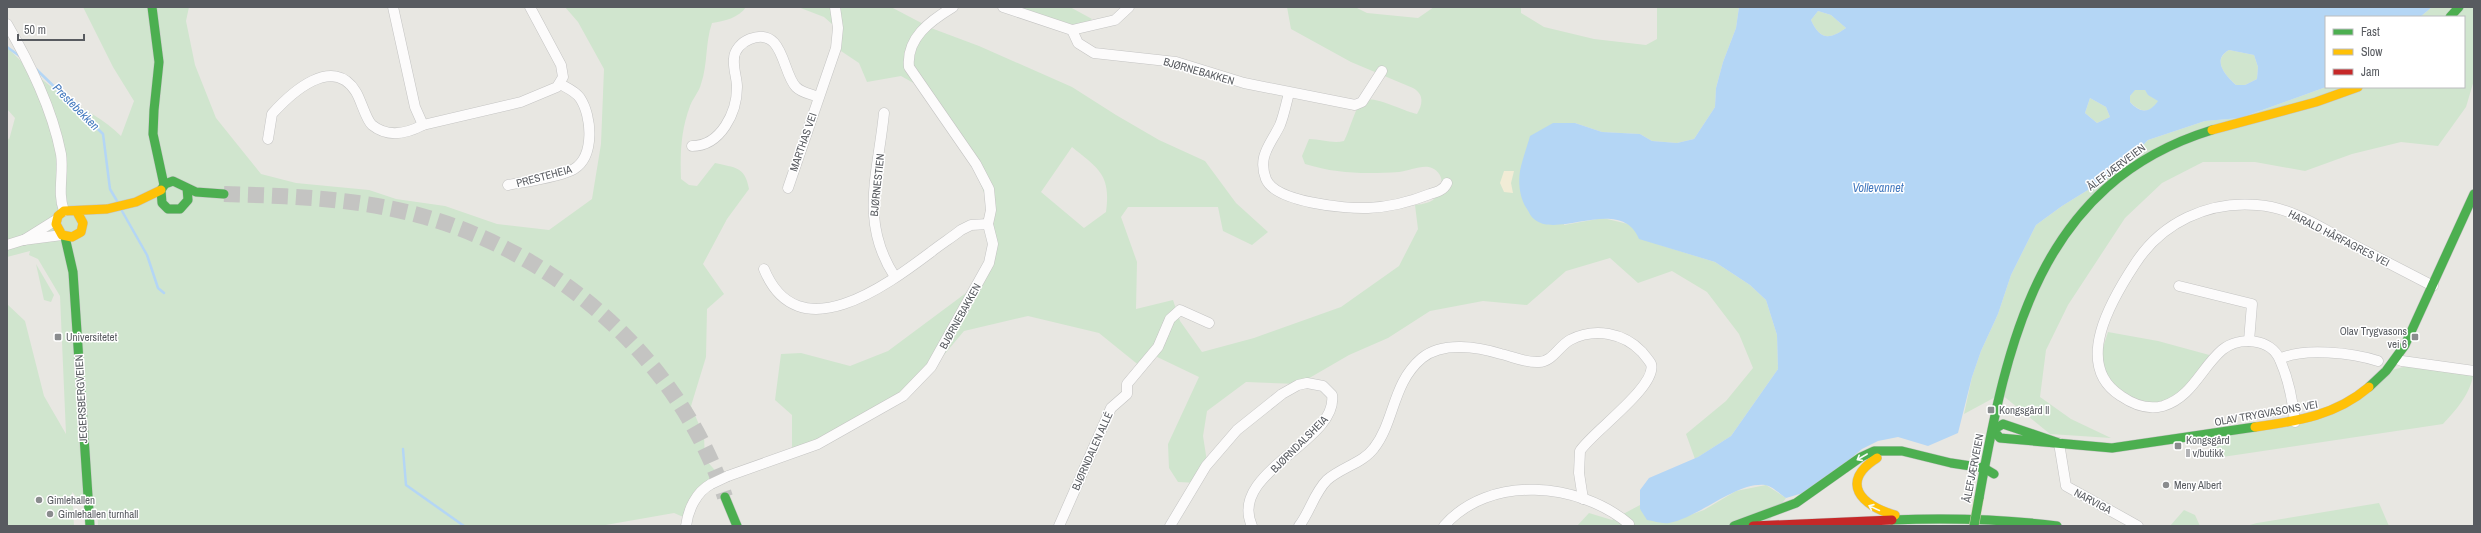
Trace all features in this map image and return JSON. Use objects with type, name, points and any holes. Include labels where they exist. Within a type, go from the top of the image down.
[{"type":"main road","points":[[152,7],[158,34],[159,62],[153,114],[154,136],[163,188],[160,199],[165,206]]},
{"type":"main road","points":[[2451,16],[2459,7]]},
{"type":"main road","name":"ÅLEFJÆRVEIEN","points":[[1974,526],[1984,468],[2012,344],[2035,280],[2061,238],[2086,206],[2124,173],[2152,155],[2188,138],[2355,88]]},
{"type":"main road","points":[[154,136],[177,181],[187,188],[223,197],[186,204],[176,210],[165,206],[153,206],[96,221],[72,237],[63,236],[56,228],[56,220],[64,211],[90,212],[119,207],[151,195],[170,182],[177,181]]},
{"type":"main road","points":[[186,204],[189,196],[187,188]]},
{"type":"main road","name":"OLAV TRYGVASONS VEI","points":[[2000,442],[2059,443],[2098,448],[2132,446],[2295,422],[2327,414],[2352,400],[2374,384],[2397,359],[2433,286],[2474,194]]},
{"type":"main road","points":[[77,212],[82,219],[82,230]]},
{"type":"main road","name":"JEGERSBERGVEIEN","points":[[73,272],[82,230]]},
{"type":"main road","name":"JEGERSBERGVEIEN","points":[[63,236],[73,272],[90,526]]},
{"type":"main road","name":"ÅLEFJÆRVEIEN","points":[[2000,442],[2020,322]]},
{"type":"main road","points":[[2000,442],[1993,430],[2003,424]]},
{"type":"main road","name":"OLAV TRYGVASONS VEI","points":[[2003,424],[2059,443]]},
{"type":"main road","points":[[1734,526],[1796,504],[1857,460],[1874,451],[1902,451],[1951,464],[1995,470]]},
{"type":"main road","points":[[1925,519],[1891,514],[1866,504],[1857,490],[1858,475],[1862,468],[1877,458],[1898,457],[1982,479],[1995,470]]},
{"type":"main road","name":"ÅLEFJÆRVEIEN","points":[[1992,486],[1995,470]]},
{"type":"main road","name":"ÅLEFJÆRVEIEN","points":[[1984,526],[1988,506]]},
{"type":"main road","points":[[1753,526],[1925,519],[2011,521],[2057,526]]},
{"type":"street","points":[[393,7],[416,107],[423,125]]},
{"type":"street","points":[[268,139],[272,114],[307,84],[322,76],[339,77],[351,85],[370,124],[382,131],[405,133],[423,125],[521,102],[552,90],[560,84],[563,77],[562,65],[530,7]]},
{"type":"street","name":"MARTHAS VEI","points":[[788,188],[818,96],[836,48],[838,28],[835,7]]},
{"type":"street","name":"BJØRNEBAKKEN","points":[[686,526],[692,504],[698,495],[711,484],[728,476],[818,444],[893,402],[914,387],[931,367],[989,263],[993,244],[988,224],[992,200],[984,177],[909,67],[910,51],[919,33],[934,19],[953,7]]},
{"type":"street","points":[[1003,7],[1072,30],[1116,20],[1129,7]]},
{"type":"street","points":[[7,24],[21,48],[40,88],[56,134],[62,160],[60,199],[64,211]]},
{"type":"street","name":"BJØRNEBAKKEN","points":[[1072,30],[1078,43],[1094,53],[1176,62],[1236,81],[1289,93],[1314,95],[1355,105],[1362,102],[1382,71]]},
{"type":"street","points":[[692,146],[708,143],[727,124],[736,98],[735,54],[741,44],[751,39],[761,37],[776,44],[782,54],[789,77],[795,86],[804,93],[818,96]]},
{"type":"street","name":"PRESTEHEIA","points":[[508,185],[571,170],[584,159],[589,132],[586,112],[577,95],[560,84]]},
{"type":"street","points":[[1289,93],[1282,119],[1262,159],[1266,179],[1272,188],[1280,193],[1327,204],[1367,208],[1420,198],[1441,190],[1447,183]]},
{"type":"street","name":"BJØRNESTIEN","points":[[884,113],[873,220],[881,252],[895,277]]},
{"type":"street","name":"HARALD HÅRFAGRES VEI","points":[[2249,340],[2224,348],[2180,398],[2171,403],[2152,408],[2133,404],[2116,393],[2101,374],[2097,363],[2100,338],[2112,301],[2137,260],[2171,225],[2188,216],[2211,208],[2248,204],[2266,206],[2289,212],[2433,286]]},
{"type":"street","points":[[23,240],[56,220]]},
{"type":"street","points":[[764,270],[772,285],[787,300],[797,305],[817,308],[851,302],[877,290],[961,230],[971,225],[988,224]]},
{"type":"street","points":[[7,245],[23,240],[63,236]]},
{"type":"street","points":[[2179,286],[2252,304],[2249,340],[2266,345],[2280,359],[2295,422]]},
{"type":"street","name":"BJØRNDALEN ALLÉ","points":[[1059,526],[1111,408],[1127,394],[1127,384],[1158,347],[1170,319],[1180,310],[1209,323]]},
{"type":"street","points":[[1299,526],[1322,486],[1333,475],[1362,459],[1375,447],[1399,390],[1411,370],[1423,357],[1442,349],[1454,347],[1491,351],[1530,362],[1541,362],[1550,359],[1570,340],[1581,336],[1610,334],[1619,335],[1639,349],[1651,363],[1652,369],[1645,383],[1636,395],[1580,451],[1578,473],[1583,499]]},
{"type":"street","points":[[2280,359],[2286,356],[2314,353],[2357,355],[2378,361]]},
{"type":"street","points":[[2397,359],[2409,363],[2474,371]]},
{"type":"street","name":"BJØRNDALSHEIA","points":[[1170,526],[1206,466],[1237,430],[1291,388],[1307,383],[1323,386],[1332,395],[1332,409],[1319,426],[1255,489],[1247,508],[1252,526]]},
{"type":"street","name":"NARVIGA","points":[[2059,443],[2066,486],[2138,526]]},
{"type":"street","points":[[1444,526],[1471,504],[1508,492],[1548,491],[1583,499],[1612,512],[1629,524]]},
{"type":"green space","points":[[83,7],[189,7],[186,21],[195,65],[216,118],[261,174],[296,183],[369,190],[396,199],[445,206],[497,224],[549,230],[592,199],[601,144],[604,69],[578,22],[565,7],[746,7],[735,16],[726,20],[712,23],[708,38],[705,69],[700,87],[691,103],[687,115],[682,142],[681,179],[689,185],[697,186],[715,163],[733,167],[742,172],[745,176],[749,189],[727,219],[703,264],[724,294],[707,309],[706,357],[691,406],[704,436],[705,459],[720,476],[692,508],[688,519],[674,513],[600,526],[98,526],[97,509],[81,501],[72,492],[74,526],[7,526],[7,304],[25,321],[44,396],[66,434],[60,296],[38,259],[29,255],[30,251],[7,257],[7,136],[9,140],[15,118],[7,109],[7,47],[50,86],[101,120],[121,136],[134,101],[113,67]]},
{"type":"green space","points":[[798,7],[891,7],[931,28],[979,46],[1072,87],[1159,140],[1205,161],[1236,203],[1268,232],[1252,245],[1223,231],[1218,207],[1128,207],[1121,217],[1137,262],[1136,309],[1173,300],[1180,321],[1202,352],[1254,338],[1341,307],[1399,266],[1418,229],[1415,205],[1424,204],[1433,200],[1439,193],[1442,185],[1439,173],[1428,167],[1420,167],[1399,172],[1363,173],[1329,170],[1305,164],[1302,156],[1309,139],[1336,142],[1344,141],[1360,103],[1364,100],[1370,99],[1386,103],[1417,114],[1421,103],[1421,96],[1417,90],[1351,62],[1291,29],[1287,7],[1355,7],[1367,13],[1418,18],[1434,7],[1521,7],[1521,13],[1544,27],[1594,39],[1646,45],[1657,39],[1657,7],[1739,7],[1736,28],[1723,62],[1716,88],[1715,107],[1694,139],[1677,143],[1652,141],[1640,134],[1602,132],[1575,123],[1564,225],[1603,218],[1628,224],[1660,245],[1715,262],[1750,285],[1766,300],[1777,335],[1778,369],[1731,436],[1695,459],[1686,434],[1726,401],[1753,368],[1739,334],[1707,292],[1672,271],[1638,283],[1610,258],[1566,271],[1527,305],[1483,301],[1430,311],[1388,338],[1349,355],[1299,384],[1246,382],[1207,411],[1203,436],[1208,468],[1198,483],[1178,482],[1169,468],[1168,444],[1199,377],[1153,355],[1141,367],[1099,333],[1028,316],[964,331],[943,356],[887,404],[792,453],[792,415],[775,400],[781,354],[801,353],[850,366],[888,351],[970,290],[987,265],[993,216],[976,172],[919,86],[901,76],[867,82],[859,63],[838,49],[832,24],[824,17]],"holes":[[[1072,147],[1096,167],[1105,181],[1107,189],[1106,212],[1084,228],[1041,192]]]},
{"type":"green space","points":[[1002,7],[1070,7],[1092,19],[1081,28]]},
{"type":"green space","points":[[2432,7],[2474,7],[2474,80],[2466,107],[2438,146],[2401,142],[2352,154],[2305,171],[2255,162],[2203,162],[2162,183],[2125,218],[2068,305],[2046,350],[2040,397],[2071,419],[2111,438],[2050,434],[2001,394],[1964,414],[1972,377],[1981,351],[1998,314],[2011,275],[2036,225],[2062,206],[2117,172],[2148,140],[2205,121],[2240,118],[2325,87],[2465,88],[2465,16],[2421,16]]},
{"type":"green space","points":[[1818,11],[1831,15],[1846,28],[1835,35],[1826,36],[1822,34],[1814,27],[1811,20]]},
{"type":"green space","points":[[2229,50],[2254,55],[2258,67],[2257,79],[2245,85],[2236,85],[2232,81],[2225,73],[2221,63],[2221,58]]},
{"type":"green space","points":[[2135,89],[2145,90],[2159,101],[2148,110],[2141,110],[2130,102],[2130,96]]},
{"type":"green space","points":[[2090,98],[2106,107],[2110,117],[2097,123],[2085,113]]},
{"type":"green space","points":[[36,264],[54,295],[51,302],[44,300]]},
{"type":"green space","points":[[2108,332],[2158,341],[2213,356],[2185,396],[2150,410],[2115,393],[2099,360]]},
{"type":"green space","points":[[2407,366],[2457,371],[2474,366],[2468,390],[2455,411],[2443,424],[2209,459],[2213,435],[2343,408],[2381,373]]},
{"type":"green space","points":[[1766,485],[1786,498],[1765,526],[1577,526],[1589,513],[1612,520],[1640,505],[1640,509],[1667,523],[1704,510],[1736,491]]},
{"type":"green space","points":[[2379,503],[2389,526],[2246,526],[2257,523]]},
{"type":"green space","points":[[2184,510],[2195,515],[2200,526],[2170,526]]},
{"type":"sand","points":[[1504,171],[1514,171],[1511,183],[1513,193],[1504,192],[1500,183]]},
{"type":"water","name":"Vollevannet","points":[[1739,7],[2432,7],[2421,16],[2325,16],[2325,87],[2240,118],[2205,121],[2148,140],[2117,172],[2062,206],[2036,225],[2011,275],[1998,314],[1981,351],[1972,377],[1958,433],[1928,446],[1898,437],[1878,441],[1862,449],[1813,490],[1786,498],[1768,486],[1754,486],[1730,494],[1681,520],[1661,523],[1647,520],[1640,509],[1640,490],[1649,478],[1698,457],[1731,436],[1778,369],[1777,335],[1766,300],[1750,285],[1715,262],[1639,239],[1630,226],[1618,220],[1588,220],[1558,225],[1544,224],[1534,219],[1521,196],[1519,186],[1520,171],[1530,136],[1553,123],[1575,123],[1602,132],[1640,134],[1652,141],[1677,143],[1694,139],[1715,107],[1716,88],[1723,62],[1736,28]],"holes":[[[1818,11],[1831,15],[1846,28],[1835,35],[1826,36],[1822,34],[1814,27],[1811,20]],[[2229,50],[2254,55],[2258,67],[2257,79],[2245,85],[2236,85],[2228,77],[2222,68],[2221,58]],[[2135,90],[2145,90],[2148,95],[2158,101],[2148,110],[2141,110],[2130,102],[2130,96]],[[2090,98],[2106,107],[2110,117],[2097,123],[2085,113]]]},
{"type":"waterway","name":"Prestebekken","points":[[7,47],[21,57]]},
{"type":"waterway","name":"Prestebekken","points":[[36,69],[103,134],[110,189],[117,201]]},
{"type":"waterway","name":"Prestebekken","points":[[122,211],[147,255],[158,288],[164,293]]},
{"type":"waterway","name":"Prestebekken","points":[[403,449],[406,485],[464,526]]},
{"type":"tunnel","points":[[224,194],[346,201],[394,209],[418,215],[469,232],[518,255],[564,284],[606,318],[644,357],[677,400],[704,447],[725,497]]},
{"type":"traffic: fast","points":[[152,7],[159,62],[153,134],[164,185]]},
{"type":"traffic: fast","points":[[2451,16],[2459,7]]},
{"type":"traffic: fast","points":[[1979,498],[2003,382],[2019,327],[2041,275],[2070,228],[2107,188],[2153,155],[2212,130]]},
{"type":"traffic: fast","points":[[187,188],[188,200],[180,209],[168,209],[162,203],[161,190],[165,184],[173,181],[196,192],[224,194]]},
{"type":"traffic: fast","points":[[2369,387],[2386,371],[2405,345],[2474,194]]},
{"type":"traffic: fast","points":[[65,237],[73,272],[90,526]]},
{"type":"traffic: fast","points":[[2059,443],[2003,424],[1993,430],[2000,438],[2112,448],[2255,427]]},
{"type":"traffic: fast","points":[[1734,526],[1796,503],[1861,457],[1874,451],[1902,451],[1951,463],[1984,468],[1994,474]]},
{"type":"traffic: fast","points":[[725,497],[737,526]]},
{"type":"traffic: fast","points":[[1974,526],[1979,498]]},
{"type":"traffic: fast","points":[[1892,520],[1975,520],[2057,526]]},
{"type":"traffic: slow","points":[[2212,130],[2316,102],[2355,88]]},
{"type":"traffic: slow","points":[[77,212],[83,223],[81,232],[72,237],[62,235],[56,224],[58,216],[64,211],[107,209],[136,202],[161,190]]},
{"type":"traffic: slow","points":[[2255,427],[2315,416],[2343,405],[2369,387]]},
{"type":"traffic: slow","points":[[1877,458],[1865,467],[1859,476],[1857,484],[1859,492],[1872,506],[1895,515]]},
{"type":"traffic: jam","points":[[1753,526],[1892,520]]},
{"type":"place","name":"Universitetet","points":[[58,337]]},
{"type":"place","name":"Olav Trygvasons vei 6","points":[[2415,337]]},
{"type":"place","name":"Kongsgård ll","points":[[1991,410]]},
{"type":"place","name":"Kongsgård ll v/butikk","points":[[2178,446]]},
{"type":"place","name":"Meny Albert","points":[[2166,485]]},
{"type":"place","name":"Gimlehallen","points":[[39,500]]},
{"type":"place","name":"Gimlehallen turnhall","points":[[50,514]]}]
